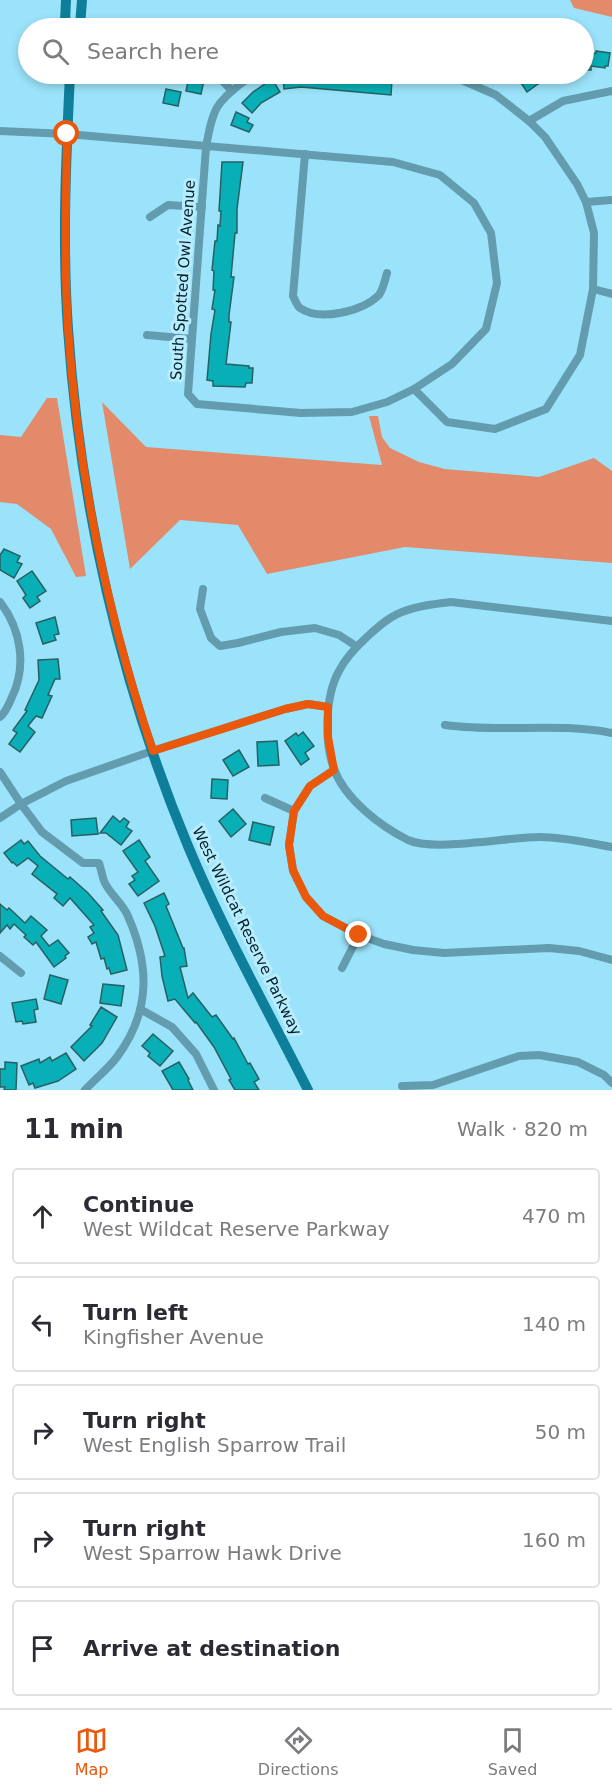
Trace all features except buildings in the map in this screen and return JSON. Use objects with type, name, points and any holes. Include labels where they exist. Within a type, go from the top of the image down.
[{"type":"main road","points":[[65,18],[66,0]]},
{"type":"main road","points":[[81,18],[82,0]]},
{"type":"main road","name":"West Wildcat Reserve Parkway","points":[[70,84],[66,248],[68,327],[80,450],[93,529],[111,611],[139,712],[189,847],[219,915],[308,1090]]},
{"type":"street","points":[[225,84],[232,91]]},
{"type":"street","points":[[206,147],[214,111],[241,84]]},
{"type":"street","points":[[414,389],[447,422],[495,429],[546,409],[580,355],[593,289],[594,233],[586,202],[577,184],[545,137],[529,121],[496,95],[471,84]]},
{"type":"street","points":[[529,121],[563,101],[612,91]]},
{"type":"street","name":"South Spotted Owl Avenue","points":[[0,131],[67,134],[206,147],[305,153],[393,162],[440,175],[474,202],[491,233],[497,283],[486,329],[452,363],[414,389],[387,402],[352,412],[301,413],[197,404],[188,394],[206,147]]},
{"type":"street","points":[[305,153],[293,296],[299,307],[312,313],[327,315],[364,306],[381,294],[387,273]]},
{"type":"street","points":[[586,202],[612,200]]},
{"type":"street","points":[[150,217],[168,205],[202,207]]},
{"type":"street","points":[[593,289],[612,294]]},
{"type":"street","points":[[147,335],[192,339]]},
{"type":"street","points":[[203,589],[200,609],[211,638],[220,646],[281,632],[315,628],[339,635],[356,646]]},
{"type":"street","points":[[0,602],[16,632],[21,655],[18,686],[5,713],[0,717]]},
{"type":"street","points":[[612,621],[451,602],[400,613],[378,627],[356,646],[338,672],[328,707],[328,737],[334,770],[350,795],[378,823],[411,841],[440,845],[541,837],[612,847]]},
{"type":"street","points":[[0,818],[21,804],[66,781],[153,751],[285,709],[308,704],[328,707]]},
{"type":"street","points":[[445,725],[470,729],[545,727],[612,733]]},
{"type":"street","points":[[334,770],[310,786],[294,811],[289,845],[293,870],[306,897],[323,916],[359,935],[384,944],[413,950],[444,953],[549,948],[579,951],[612,960]]},
{"type":"street","points":[[0,772],[42,832],[83,863],[99,863],[104,882],[123,906],[136,934],[144,972],[144,988],[136,1025],[116,1058],[85,1090]]},
{"type":"street","points":[[265,798],[294,811]]},
{"type":"street","points":[[342,968],[359,935]]},
{"type":"street","points":[[0,956],[21,973]]},
{"type":"street","points":[[140,1009],[172,1028],[196,1054],[214,1090]]},
{"type":"street","points":[[402,1086],[433,1085],[519,1056],[539,1055],[578,1062],[604,1075],[612,1083]]},
{"type":"shaded area","points":[[570,0],[612,0],[612,17],[574,8]]},
{"type":"shaded area","points":[[47,398],[57,398],[86,576],[76,577],[51,529],[17,504],[0,502],[0,435],[21,437]]},
{"type":"shaded area","points":[[102,402],[146,447],[382,465],[369,416],[378,416],[382,437],[390,448],[419,462],[445,469],[539,477],[594,458],[612,471],[612,563],[405,547],[267,574],[238,525],[180,520],[130,569]]},
{"type":"route","points":[[67,134],[68,327],[75,412],[101,568],[139,712],[153,751],[285,709],[308,704],[328,707],[328,737],[334,770],[310,786],[294,811],[289,845],[293,870],[306,897],[323,916],[359,935]]}]
